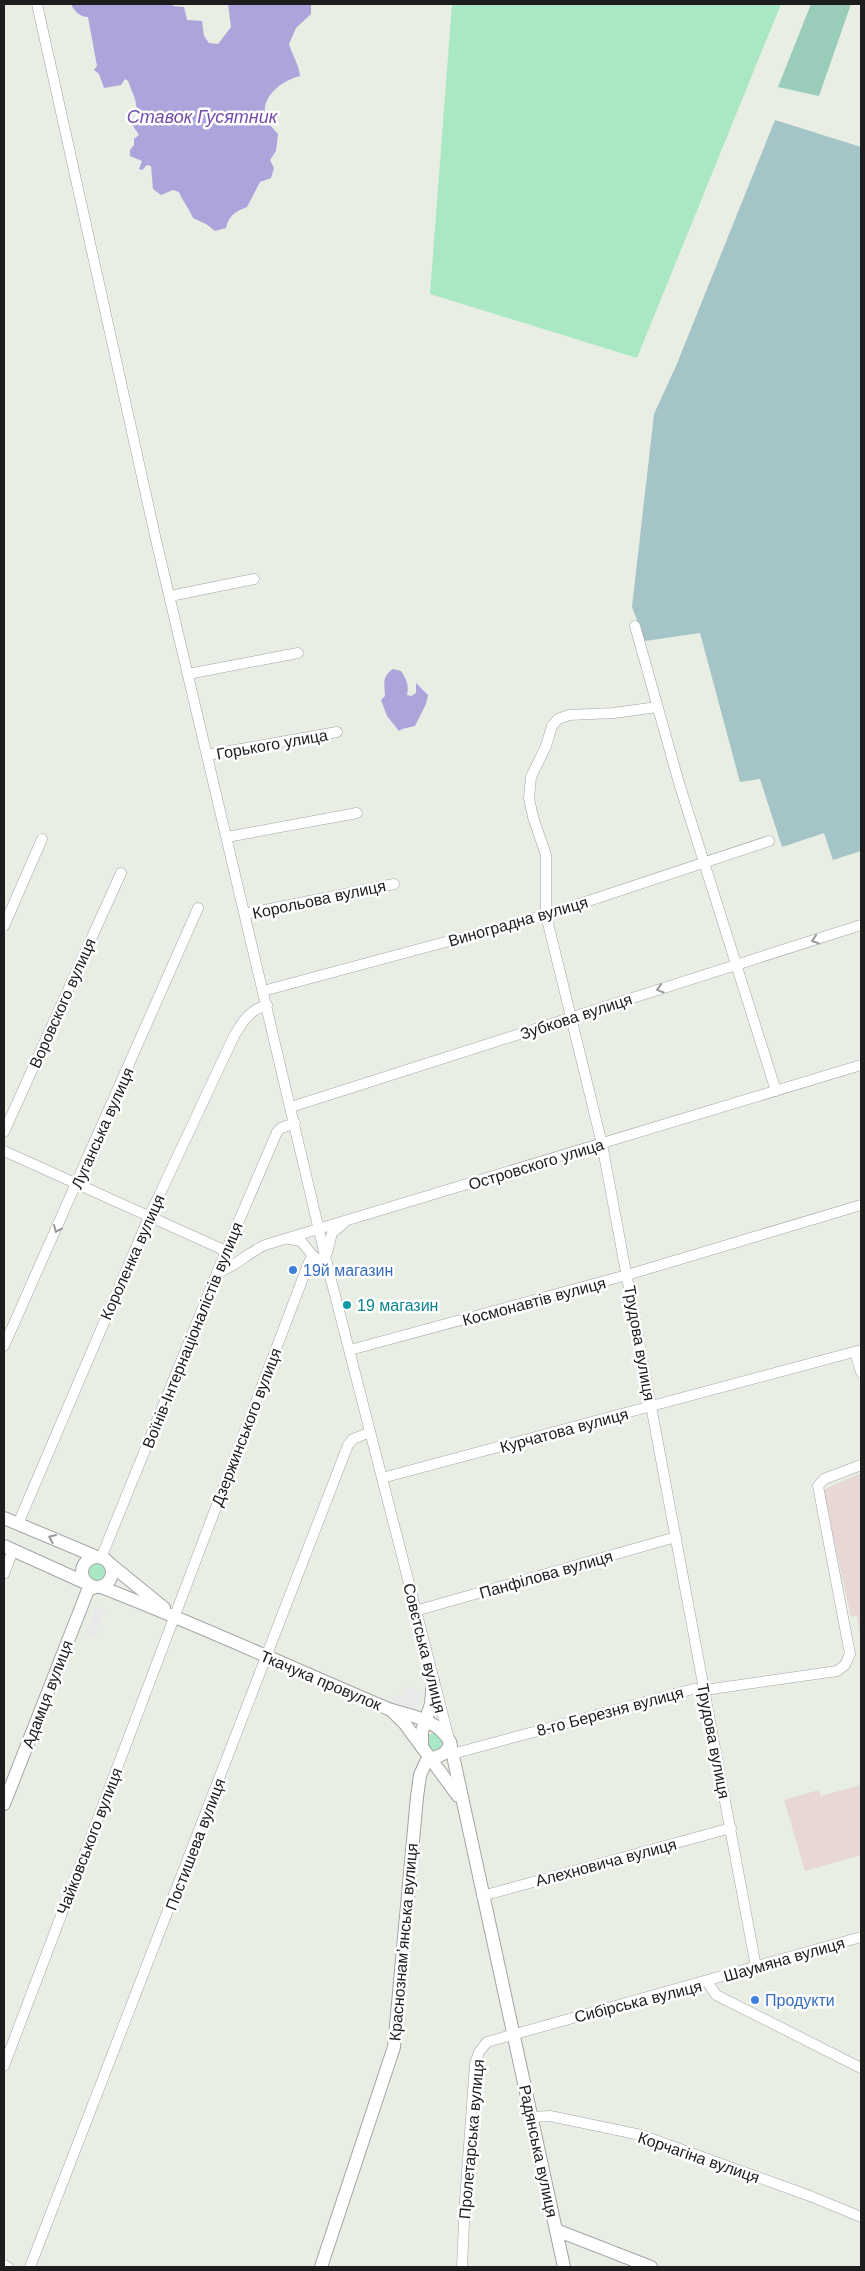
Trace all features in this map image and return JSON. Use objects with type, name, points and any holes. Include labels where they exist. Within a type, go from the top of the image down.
[{"type":"street","name":"Совєтська вулиця","points":[[37,4],[226,837],[328,1264],[451,1748],[513,2034]]},
{"type":"street","points":[[170,596],[254,579]]},
{"type":"street","points":[[635,626],[656,706],[703,863],[776,1091]]},
{"type":"street","points":[[188,674],[298,653]]},
{"type":"street","name":"Трудова вулиця","points":[[656,706],[614,713],[569,715],[558,718],[552,726],[546,746],[531,777],[529,798],[533,817],[546,854],[546,915],[602,1144],[756,1967]]},
{"type":"street","name":"Горького улица","points":[[207,755],[337,732]]},
{"type":"street","points":[[226,837],[357,813]]},
{"type":"street","points":[[4,926],[42,839]]},
{"type":"street","name":"Виноградна вулиця","points":[[263,991],[546,915],[769,841]]},
{"type":"street","name":"Воровского вулиця","points":[[4,1132],[121,873]]},
{"type":"street","name":"Корольова вулиця","points":[[245,914],[394,884]]},
{"type":"street","name":"Луганська вулиця","points":[[4,1346],[198,908]]},
{"type":"street","name":"Зубкова вулиця","points":[[291,1107],[861,925]]},
{"type":"street","name":"Короленка вулиця","points":[[18,1524],[149,1217],[234,1036],[246,1016],[257,1008],[267,1006]]},
{"type":"street","name":"Островского улица","points":[[217,1273],[226,1269],[248,1253],[284,1239],[861,1065]]},
{"type":"street","name":"Воїнів-Інтернаціоналістів вулиця","points":[[103,1559],[217,1273],[277,1132],[281,1128],[295,1123]]},
{"type":"street","points":[[4,1151],[226,1251]]},
{"type":"street","name":"Космонавтів вулиця","points":[[350,1350],[627,1275],[861,1205]]},
{"type":"street","points":[[284,1239],[301,1242],[313,1256],[328,1264],[328,1248],[332,1233],[353,1218]]},
{"type":"street","name":"Дзержинського вулиця","points":[[174,1615],[313,1256]]},
{"type":"street","points":[[858,1351],[861,1372]]},
{"type":"street","name":"Курчатова вулиця","points":[[382,1478],[858,1351]]},
{"type":"street","name":"Постишева вулиця","points":[[30,2267],[348,1445],[359,1435],[370,1432]]},
{"type":"street","name":"8-го Березня вулиця","points":[[451,1748],[693,1689],[705,1690],[836,1671],[845,1665],[850,1654],[818,1490],[819,1483],[824,1479],[861,1465]]},
{"type":"street","points":[[4,1518],[103,1559],[174,1615]]},
{"type":"street","name":"Панфілова вулиця","points":[[415,1611],[676,1537]]},
{"type":"street","points":[[4,1574],[8,1548],[95,1586],[174,1615]]},
{"type":"street","points":[[95,1586],[83,1577],[83,1567],[88,1560],[103,1559]]},
{"type":"street","points":[[95,1586],[111,1577],[103,1559]]},
{"type":"street","name":"Адамця вулиця","points":[[4,1804],[88,1590],[95,1586]]},
{"type":"street","name":"Ткачука провулок","points":[[174,1615],[267,1658],[391,1710],[405,1724],[461,1800]]},
{"type":"street","name":"Чайковського вулиця","points":[[4,2066],[174,1615]]},
{"type":"street","points":[[422,1747],[421,1738],[430,1704],[433,1681]]},
{"type":"street","points":[[391,1710],[425,1720],[441,1729],[451,1748],[444,1755],[431,1759]]},
{"type":"street","name":"Краснознамʼянська вулиця","points":[[320,2267],[394,2047],[416,1797],[424,1766],[431,1759]]},
{"type":"street","name":"Алехновича вулиця","points":[[482,1896],[731,1828]]},
{"type":"street","name":"Шаумяна вулиця","points":[[707,1982],[861,1937]]},
{"type":"street","name":"Сибірська вулиця","points":[[513,2034],[707,1982],[716,1995],[861,2068]]},
{"type":"street","name":"Радянська вулиця","points":[[513,2034],[564,2267]]},
{"type":"street","name":"Пролетарська вулиця","points":[[462,2267],[464,2200],[475,2064],[479,2052],[486,2042],[513,2034]]},
{"type":"street","name":"Корчагіна вулиця","points":[[532,2117],[550,2116],[640,2135],[810,2196],[861,2217]]},
{"type":"street","points":[[556,2230],[651,2267]]},
{"type":"street","points":[[4,2266],[8,2267]]},
{"type":"shaded area","points":[[775,120],[861,147],[861,851],[833,860],[824,833],[782,847],[760,779],[740,782],[700,633],[645,641],[632,607],[654,414],[676,366]]},
{"type":"shaded area","points":[[861,1473],[861,1642],[857,1616],[851,1617],[823,1490]]},
{"type":"shaded area","points":[[96,1607],[105,1610],[94,1638],[85,1635]]},
{"type":"shaded area","points":[[406,1686],[423,1693],[417,1705],[411,1710],[389,1704],[391,1700],[401,1695]]},
{"type":"shaded area","points":[[861,1785],[861,1855],[805,1871],[784,1800],[819,1790],[821,1796]]},
{"type":"green space","points":[[452,4],[781,4],[637,358],[430,294]]},
{"type":"green space","points":[[811,4],[851,4],[819,96],[778,87]]},
{"type":"green space","points":[[93,1563],[101,1563],[106,1568],[104,1579],[93,1581],[88,1576],[88,1568]]},
{"type":"green space","points":[[434,1732],[445,1742],[439,1752],[429,1751],[426,1737]]},
{"type":"water","name":"Ставок Гусятник","points":[[71,4],[172,4],[173,6],[184,7],[187,20],[202,21],[204,36],[209,43],[218,44],[231,27],[228,4],[311,4],[311,14],[296,28],[289,44],[300,76],[280,86],[266,103],[266,118],[278,134],[276,151],[270,160],[274,168],[271,178],[260,182],[247,207],[233,215],[226,228],[215,231],[193,218],[179,192],[173,190],[161,195],[153,189],[151,166],[147,165],[142,170],[139,169],[142,161],[130,156],[134,139],[139,135],[131,123],[137,121],[138,115],[135,99],[128,81],[125,79],[121,85],[104,88],[99,74],[94,70],[97,66],[88,17],[78,13]]},
{"type":"water","points":[[393,669],[401,671],[405,677],[408,686],[407,695],[411,696],[416,693],[416,683],[428,695],[426,704],[415,726],[399,731],[387,716],[381,700],[385,696],[385,678]]},
{"type":"place","name":"19й магазин","points":[[293,1270]]},
{"type":"place","name":"19 магазин","points":[[347,1305]]},
{"type":"place","name":"Продукти","points":[[755,2000]]}]
